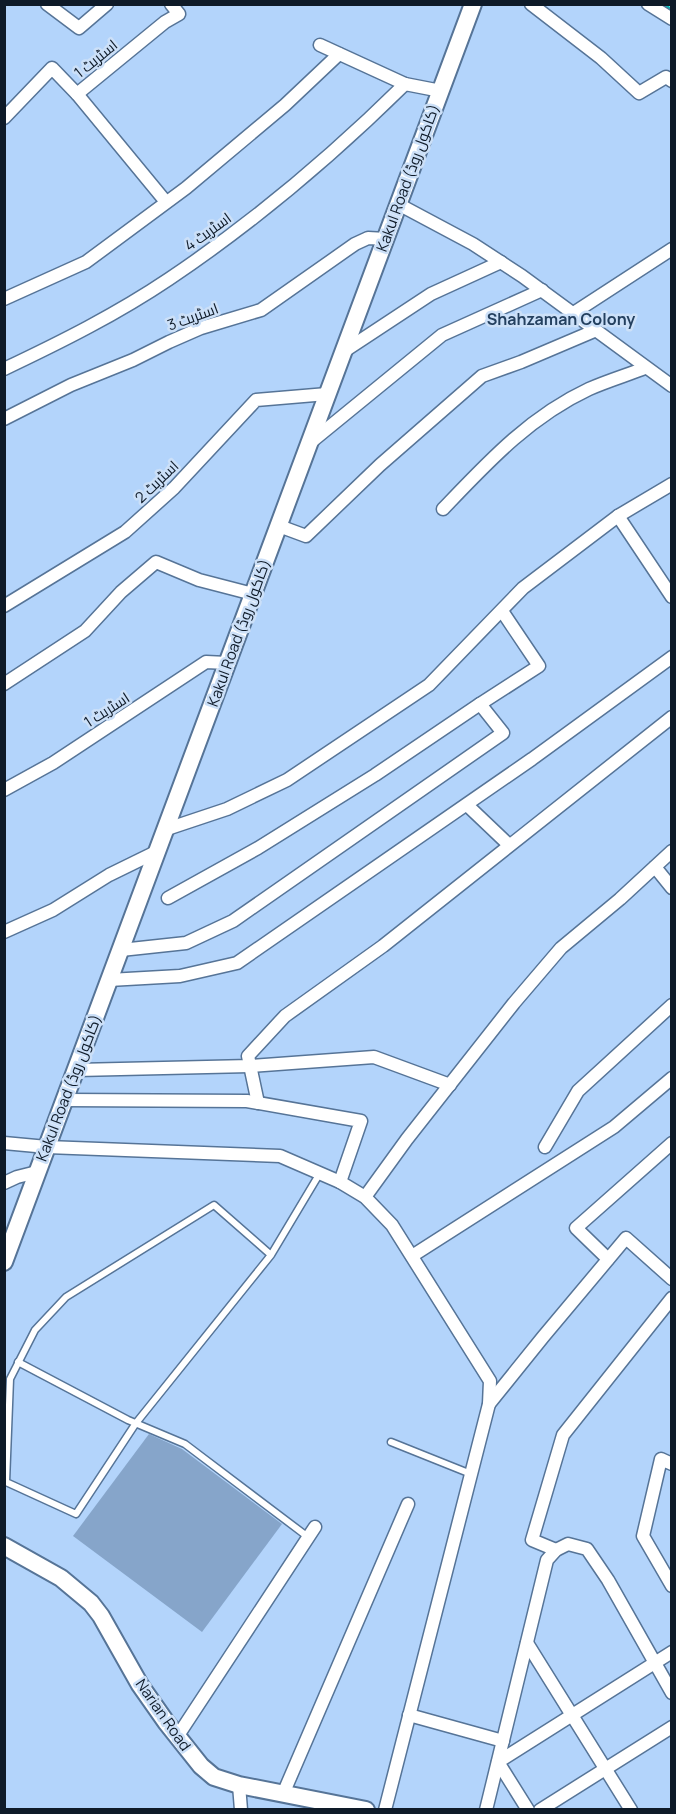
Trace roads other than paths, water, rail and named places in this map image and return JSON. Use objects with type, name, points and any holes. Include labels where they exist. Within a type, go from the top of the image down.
[{"type":"main road","name":"Kakul Road (کاکول روڈ)","points":[[4,1262],[473,4]]},
{"type":"main road","name":"Narian Road","points":[[4,1546],[61,1578],[91,1603],[101,1616],[140,1685],[177,1737],[213,1777],[238,1785],[366,1809]]},
{"type":"street","points":[[47,4],[79,28],[107,4]]},
{"type":"street","name":"اسٹریٹ 1","points":[[4,118],[52,68],[77,94],[165,22],[179,14],[171,4]]},
{"type":"street","points":[[531,4],[601,58],[639,93],[666,77],[672,81]]},
{"type":"street","points":[[648,4],[672,19]]},
{"type":"street","points":[[320,45],[405,84],[441,91]]},
{"type":"street","points":[[4,298],[86,262],[166,202],[285,105],[339,54]]},
{"type":"street","name":"اسٹریٹ 4","points":[[4,369],[87,328],[168,280],[248,221],[326,158],[364,125],[405,84]]},
{"type":"street","points":[[77,94],[166,202]]},
{"type":"street","points":[[398,204],[463,238],[501,262],[672,386]]},
{"type":"street","name":"اسٹریٹ 3","points":[[4,419],[71,385],[133,360],[190,333],[261,310],[355,244],[368,238],[386,238]]},
{"type":"street","points":[[572,314],[672,249]]},
{"type":"street","points":[[343,352],[431,294],[501,262]]},
{"type":"street","points":[[310,442],[442,335],[542,290]]},
{"type":"street","points":[[279,526],[306,536],[380,465],[482,376],[521,363],[594,331]]},
{"type":"street","points":[[443,509],[500,450],[527,426],[589,389],[645,368]]},
{"type":"street","name":"اسٹریٹ 2","points":[[4,606],[125,532],[174,488],[256,400],[327,394]]},
{"type":"street","points":[[167,828],[227,809],[286,780],[429,685],[523,588],[618,516],[672,484]]},
{"type":"street","points":[[618,516],[672,597]]},
{"type":"street","points":[[4,684],[85,631],[121,592],[156,562],[199,579],[253,594]]},
{"type":"street","points":[[168,898],[268,842],[375,775],[539,666],[502,611]]},
{"type":"street","points":[[109,980],[180,976],[237,963],[467,805],[672,657]]},
{"type":"street","name":"اسٹریٹ 1","points":[[4,790],[53,763],[206,662],[227,663]]},
{"type":"street","points":[[121,950],[186,943],[233,921],[503,733],[480,704]]},
{"type":"street","points":[[258,1103],[248,1056],[285,1017],[383,945],[672,717]]},
{"type":"street","points":[[467,805],[509,844]]},
{"type":"street","points":[[4,932],[53,910],[109,875],[158,851]]},
{"type":"street","points":[[365,1197],[450,1085],[561,948],[620,899],[672,851]]},
{"type":"street","points":[[655,867],[672,888]]},
{"type":"street","points":[[545,1147],[578,1091],[672,1005]]},
{"type":"street","points":[[77,1070],[250,1066],[374,1057],[450,1085]]},
{"type":"street","points":[[412,1256],[614,1127],[672,1078]]},
{"type":"street","points":[[66,1100],[246,1101],[361,1121],[340,1182]]},
{"type":"street","points":[[4,1143],[46,1148],[280,1156],[340,1182],[365,1197],[392,1225],[490,1381],[489,1404],[385,1809]]},
{"type":"street","points":[[608,1259],[576,1228],[672,1143]]},
{"type":"street","points":[[4,1184],[16,1177],[37,1172]]},
{"type":"street","points":[[489,1404],[626,1238],[672,1279]]},
{"type":"street","points":[[556,1550],[532,1540],[563,1435],[672,1298]]},
{"type":"street","points":[[672,1464],[661,1459],[643,1536],[672,1586]]},
{"type":"street","points":[[283,1794],[408,1504]]},
{"type":"street","points":[[177,1737],[312,1532]]},
{"type":"street","points":[[486,1809],[547,1560],[556,1550],[568,1544],[587,1549],[608,1580],[672,1693]]},
{"type":"street","points":[[527,1643],[631,1809]]},
{"type":"street","points":[[498,1762],[672,1652]]},
{"type":"street","points":[[409,1715],[503,1742]]},
{"type":"street","points":[[540,1809],[672,1727]]},
{"type":"street","points":[[498,1762],[528,1809]]},
{"type":"street","points":[[238,1785],[241,1809]]},
{"type":"lane","points":[[271,1254],[214,1205],[66,1297],[35,1330],[10,1378],[6,1482],[76,1514],[136,1423],[271,1254],[320,1173]]},
{"type":"lane","points":[[18,1362],[136,1423],[185,1444],[312,1532]]},
{"type":"lane","points":[[392,1442],[471,1474]]},
{"type":"waterway","points":[[663,4],[672,12]]},
{"type":"district","name":"Shahzaman Colony","points":[[561,319]]}]
